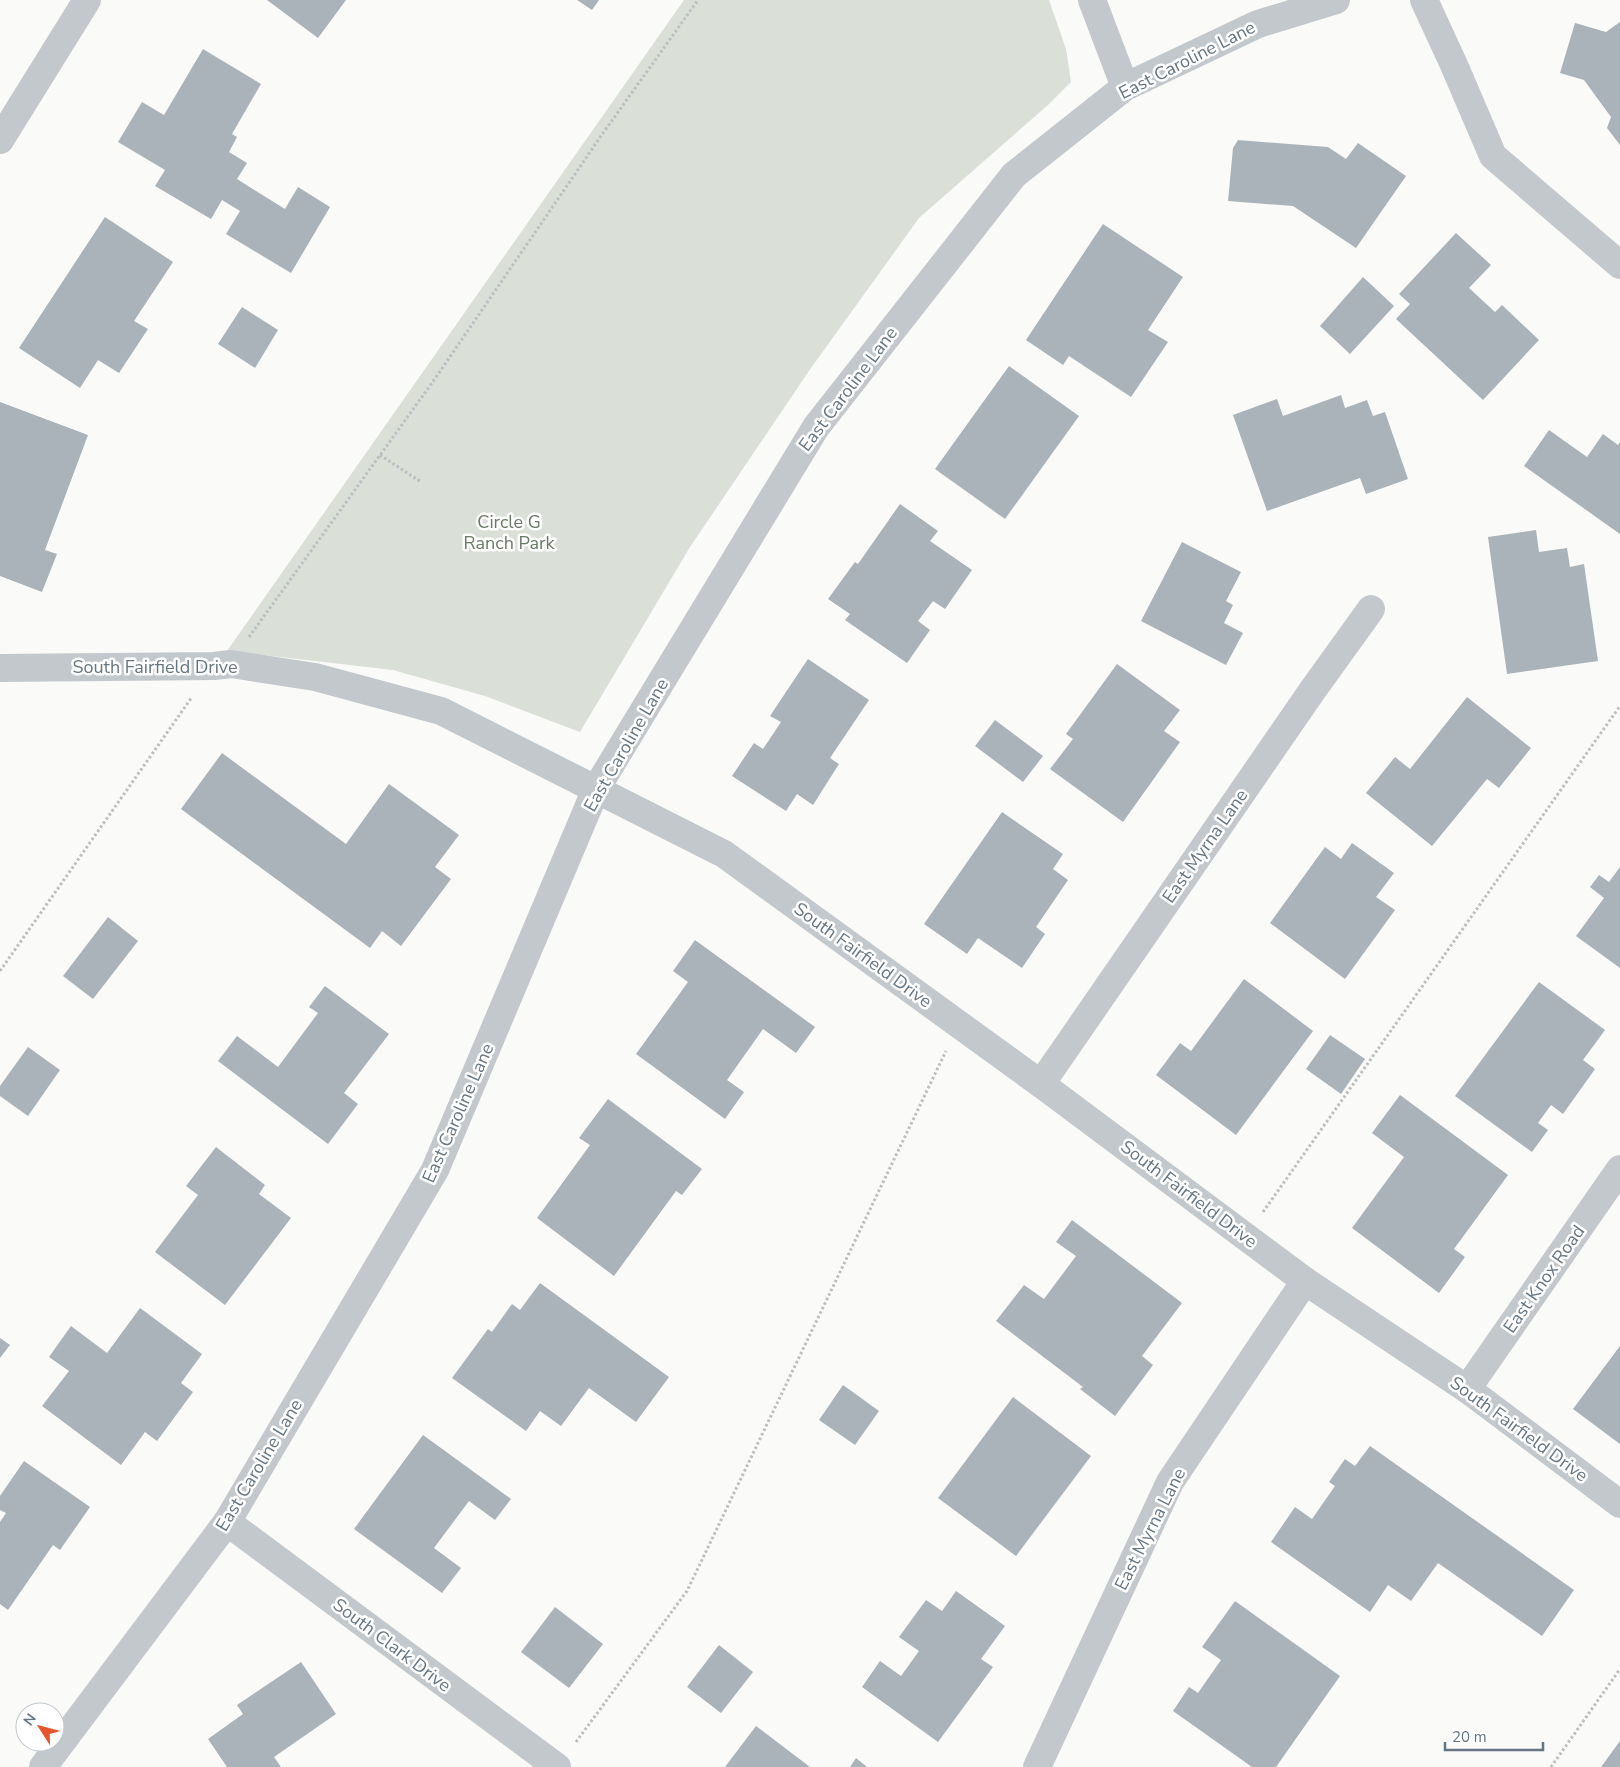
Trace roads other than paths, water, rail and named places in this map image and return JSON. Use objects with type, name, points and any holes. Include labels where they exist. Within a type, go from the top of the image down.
[{"type":"street","points":[[0,140],[87,0]]},
{"type":"street","points":[[1092,0],[1125,87]]},
{"type":"street","name":"East Caroline Lane","points":[[43,1767],[227,1522],[435,1170],[596,790],[816,427],[1014,175],[1125,87],[1258,24],[1336,0]]},
{"type":"street","points":[[1424,0],[1493,156],[1620,266]]},
{"type":"street","name":"East Myrna Lane","points":[[1041,1084],[1312,691],[1371,609]]},
{"type":"street","name":"South Fairfield Drive","points":[[0,668],[222,665],[315,677],[441,711],[724,854],[1041,1084],[1306,1281],[1467,1389],[1620,1504]]},
{"type":"street","name":"East Knox Road","points":[[1467,1389],[1620,1169]]},
{"type":"street","name":"East Myrna Lane","points":[[1037,1767],[1170,1482],[1306,1281]]},
{"type":"street","name":"South Clark Drive","points":[[227,1522],[557,1767]]},
{"type":"park label","name":"Circle G Ranch Park","points":[[509,532]]}]
